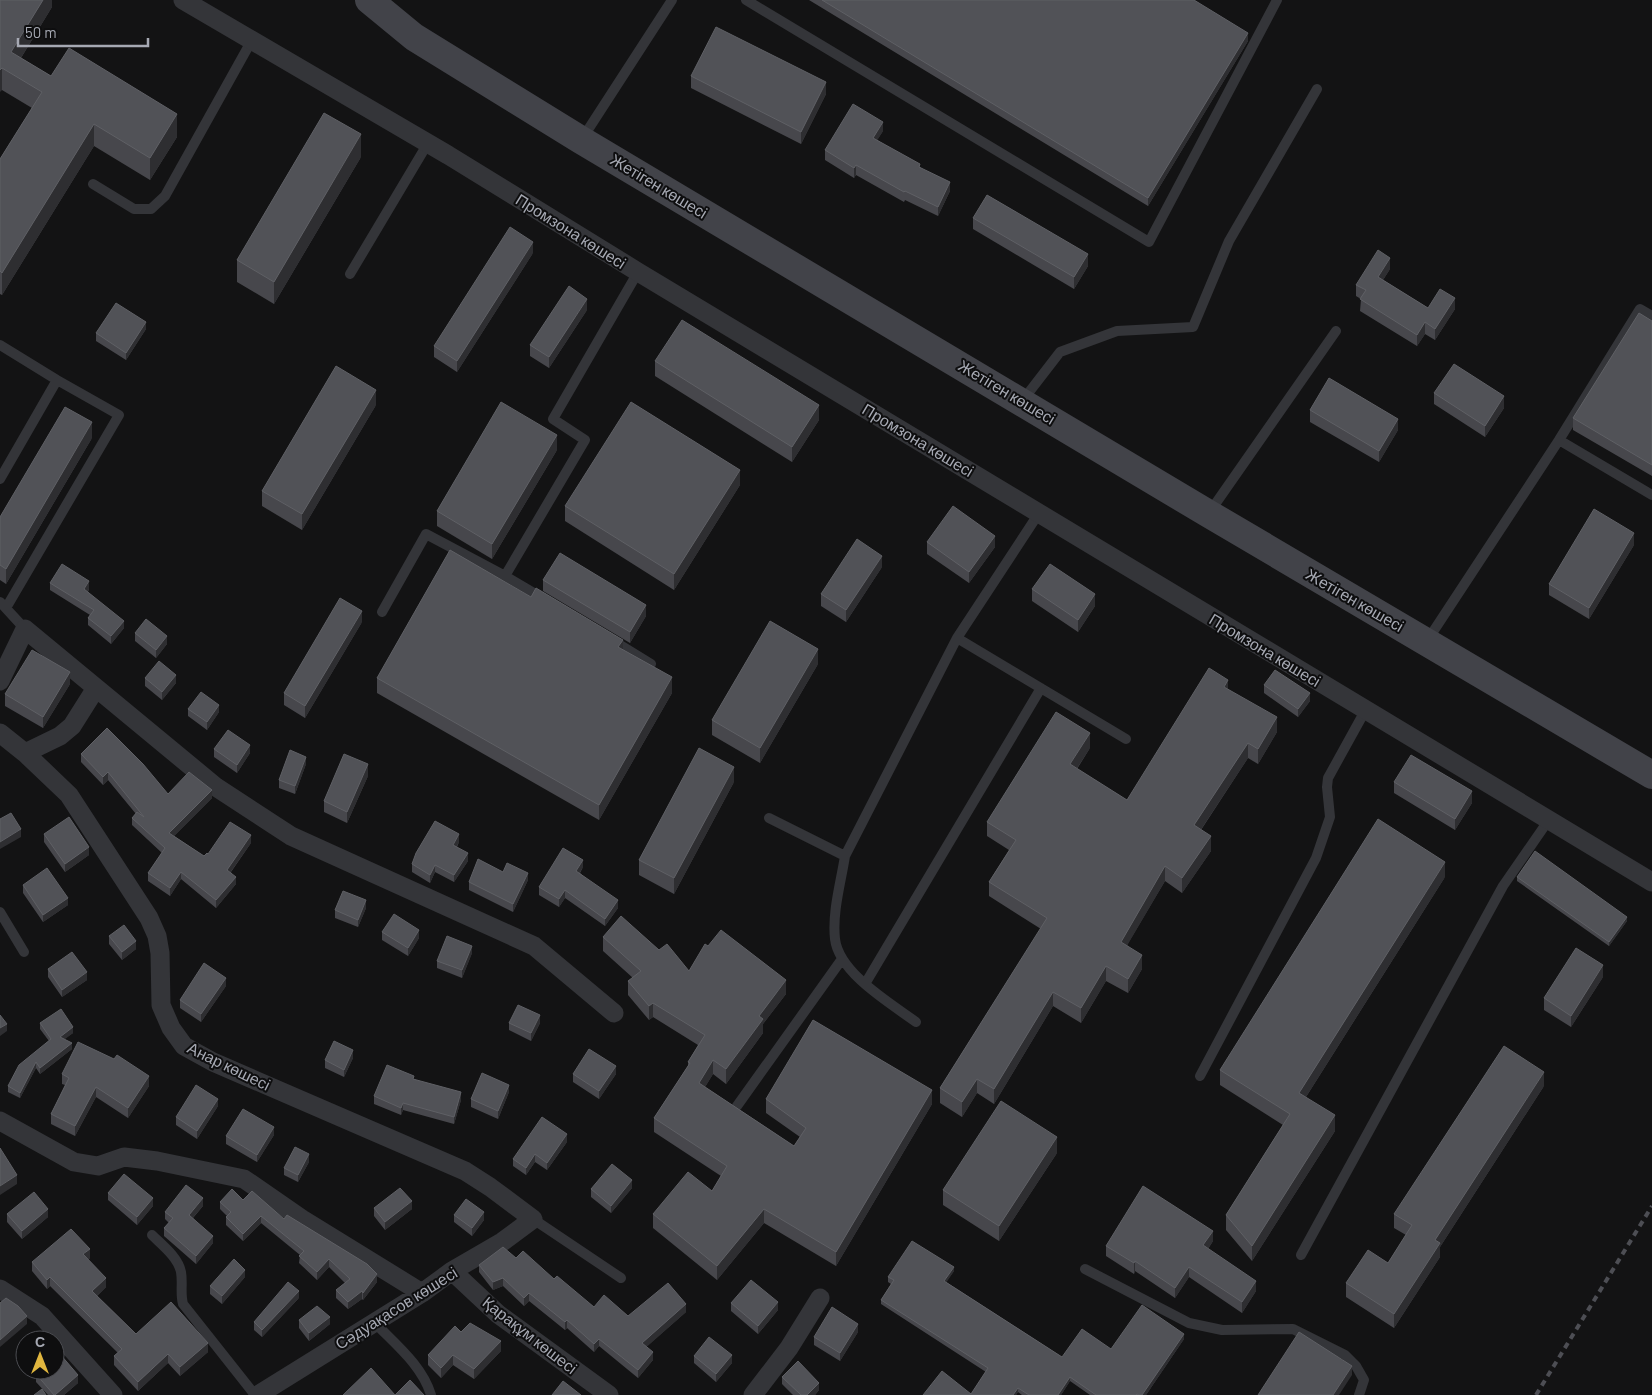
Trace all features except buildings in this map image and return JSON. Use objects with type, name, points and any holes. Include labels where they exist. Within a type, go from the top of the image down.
[{"type":"street","name":"Промзона көшесі","points":[[184,0],[428,143],[638,272],[1652,882]]},
{"type":"street","name":"Жетіген көшесі","points":[[368,0],[414,36],[581,140],[1652,775]]},
{"type":"street","points":[[0,681],[25,629],[216,787],[291,836],[534,946],[614,1013]]},
{"type":"street","points":[[25,753],[60,736],[72,726],[96,688]]},
{"type":"street","name":"Анар көшесі","points":[[0,733],[25,753],[69,795],[148,918],[157,936],[160,953],[161,1005],[171,1028],[184,1046],[212,1062],[465,1171],[490,1186],[533,1219]]},
{"type":"street","points":[[0,1121],[74,1162],[98,1166],[124,1157],[156,1161],[244,1179],[302,1219],[422,1293]]},
{"type":"street","name":"Сәдуақасов көшесі","points":[[257,1395],[502,1242],[533,1219]]},
{"type":"street","name":"Қарақұм көшесі","points":[[452,1272],[498,1314],[609,1395]]},
{"type":"street","points":[[0,1289],[42,1316],[113,1395]]},
{"type":"street","points":[[754,1395],[790,1348],[820,1298]]},
{"type":"lane","points":[[581,140],[672,0]]},
{"type":"lane","points":[[746,0],[1149,242],[1277,0]]},
{"type":"lane","points":[[93,184],[134,209],[150,209],[165,196],[252,40]]},
{"type":"lane","points":[[1022,401],[1060,352],[1117,331],[1193,326],[1229,241],[1317,89]]},
{"type":"lane","points":[[350,274],[428,143]]},
{"type":"lane","points":[[506,576],[585,440],[553,419],[638,272]]},
{"type":"lane","points":[[1427,642],[1560,440],[1640,309],[1652,316]]},
{"type":"lane","points":[[1209,514],[1336,331]]},
{"type":"lane","points":[[0,345],[119,415],[3,605],[25,629]]},
{"type":"lane","points":[[0,479],[57,380]]},
{"type":"lane","points":[[1560,440],[1652,494]]},
{"type":"lane","points":[[916,1022],[865,984],[842,959],[835,940],[834,918],[845,856],[957,638],[1039,513]]},
{"type":"lane","points":[[382,612],[426,534],[506,576],[554,605]]},
{"type":"lane","points":[[603,634],[652,664]]},
{"type":"lane","points":[[957,638],[1126,739]]},
{"type":"lane","points":[[865,984],[1041,688]]},
{"type":"lane","points":[[1200,1076],[1316,858],[1330,817],[1328,778],[1365,710]]},
{"type":"lane","points":[[768,818],[845,856]]},
{"type":"lane","points":[[1301,1255],[1503,886],[1548,821]]},
{"type":"lane","points":[[0,912],[24,952]]},
{"type":"lane","points":[[737,1106],[842,959]]},
{"type":"lane","points":[[533,1219],[621,1278]]},
{"type":"lane","points":[[152,1235],[177,1261],[181,1272],[183,1304],[257,1395]]},
{"type":"lane","points":[[1085,1269],[1189,1323],[1222,1330],[1293,1329],[1345,1355],[1356,1366],[1364,1380],[1359,1395]]},
{"type":"lane","points":[[374,1322],[411,1360],[427,1381],[431,1395]]},
{"type":"railway","points":[[1536,1395],[1652,1206]]}]
